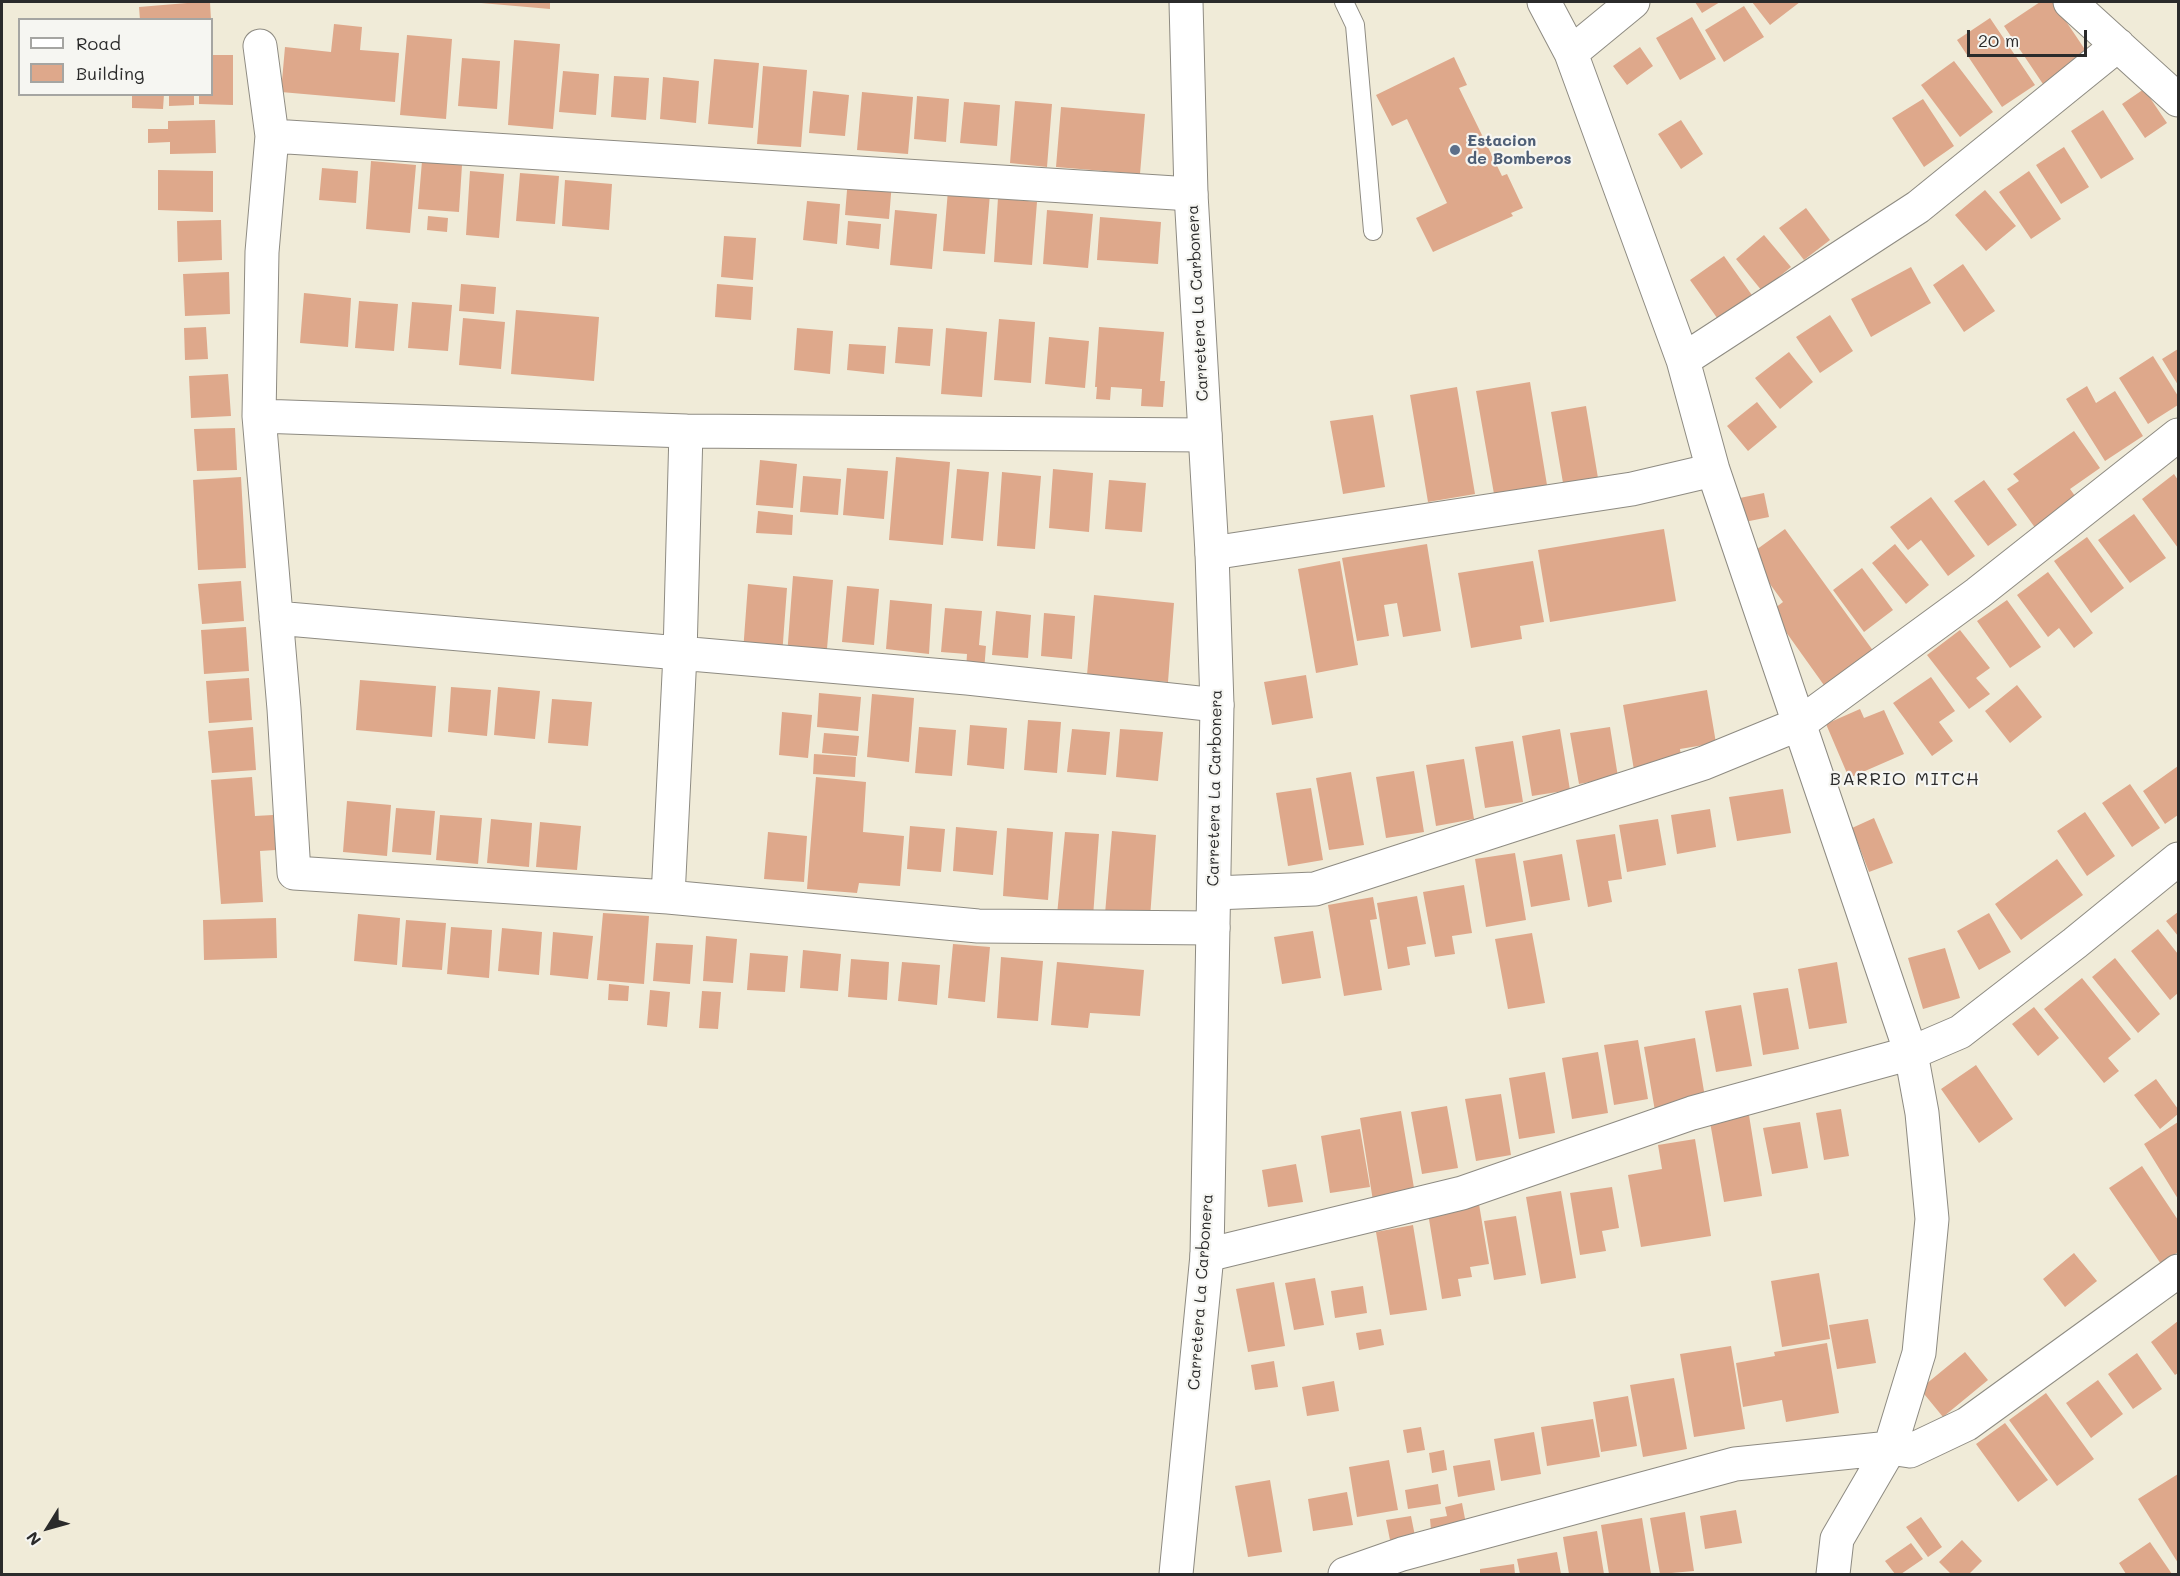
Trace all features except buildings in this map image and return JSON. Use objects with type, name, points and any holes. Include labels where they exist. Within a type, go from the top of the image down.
[{"type":"street","name":"Carretera La Carbonera","points":[[1176,1575],[1207,1255],[1217,705],[1212,553],[1191,194],[1186,2]]},
{"type":"street","points":[[1544,2],[1571,53],[1683,360],[1713,470],[1911,1053],[1922,1113],[1932,1219],[1918,1353],[1890,1448],[1837,1539],[1833,1575]]},
{"type":"street","points":[[1571,53],[1633,2]]},
{"type":"street","points":[[2070,2],[2178,100]]},
{"type":"street","points":[[1683,360],[1918,207],[2118,45]]},
{"type":"street","points":[[260,46],[272,136],[262,252],[259,416],[294,873],[668,897],[978,926],[1213,928]]},
{"type":"street","points":[[272,136],[1191,194]]},
{"type":"street","points":[[259,416],[686,431],[1205,435]]},
{"type":"street","points":[[668,897],[680,654],[686,431]]},
{"type":"street","points":[[1214,893],[1315,889],[1704,763],[1799,724],[1978,593],[2178,435]]},
{"type":"street","points":[[1212,553],[1632,489],[1713,470]]},
{"type":"street","points":[[276,618],[967,678],[1217,705]]},
{"type":"street","points":[[1207,1255],[1462,1193],[1692,1113],[1911,1053],[1960,1032],[2178,859]]},
{"type":"street","points":[[1345,1575],[1402,1554],[1735,1464],[1890,1448],[1910,1451],[1967,1424],[2178,1271]]},
{"type":"lane","points":[[1344,2],[1355,25],[1373,231]]},
{"type":"place","name":"Estacion de Bomberos","points":[[1455,150]]},
{"type":"district","name":"BARRIO MITCH","points":[[1905,779]]}]
